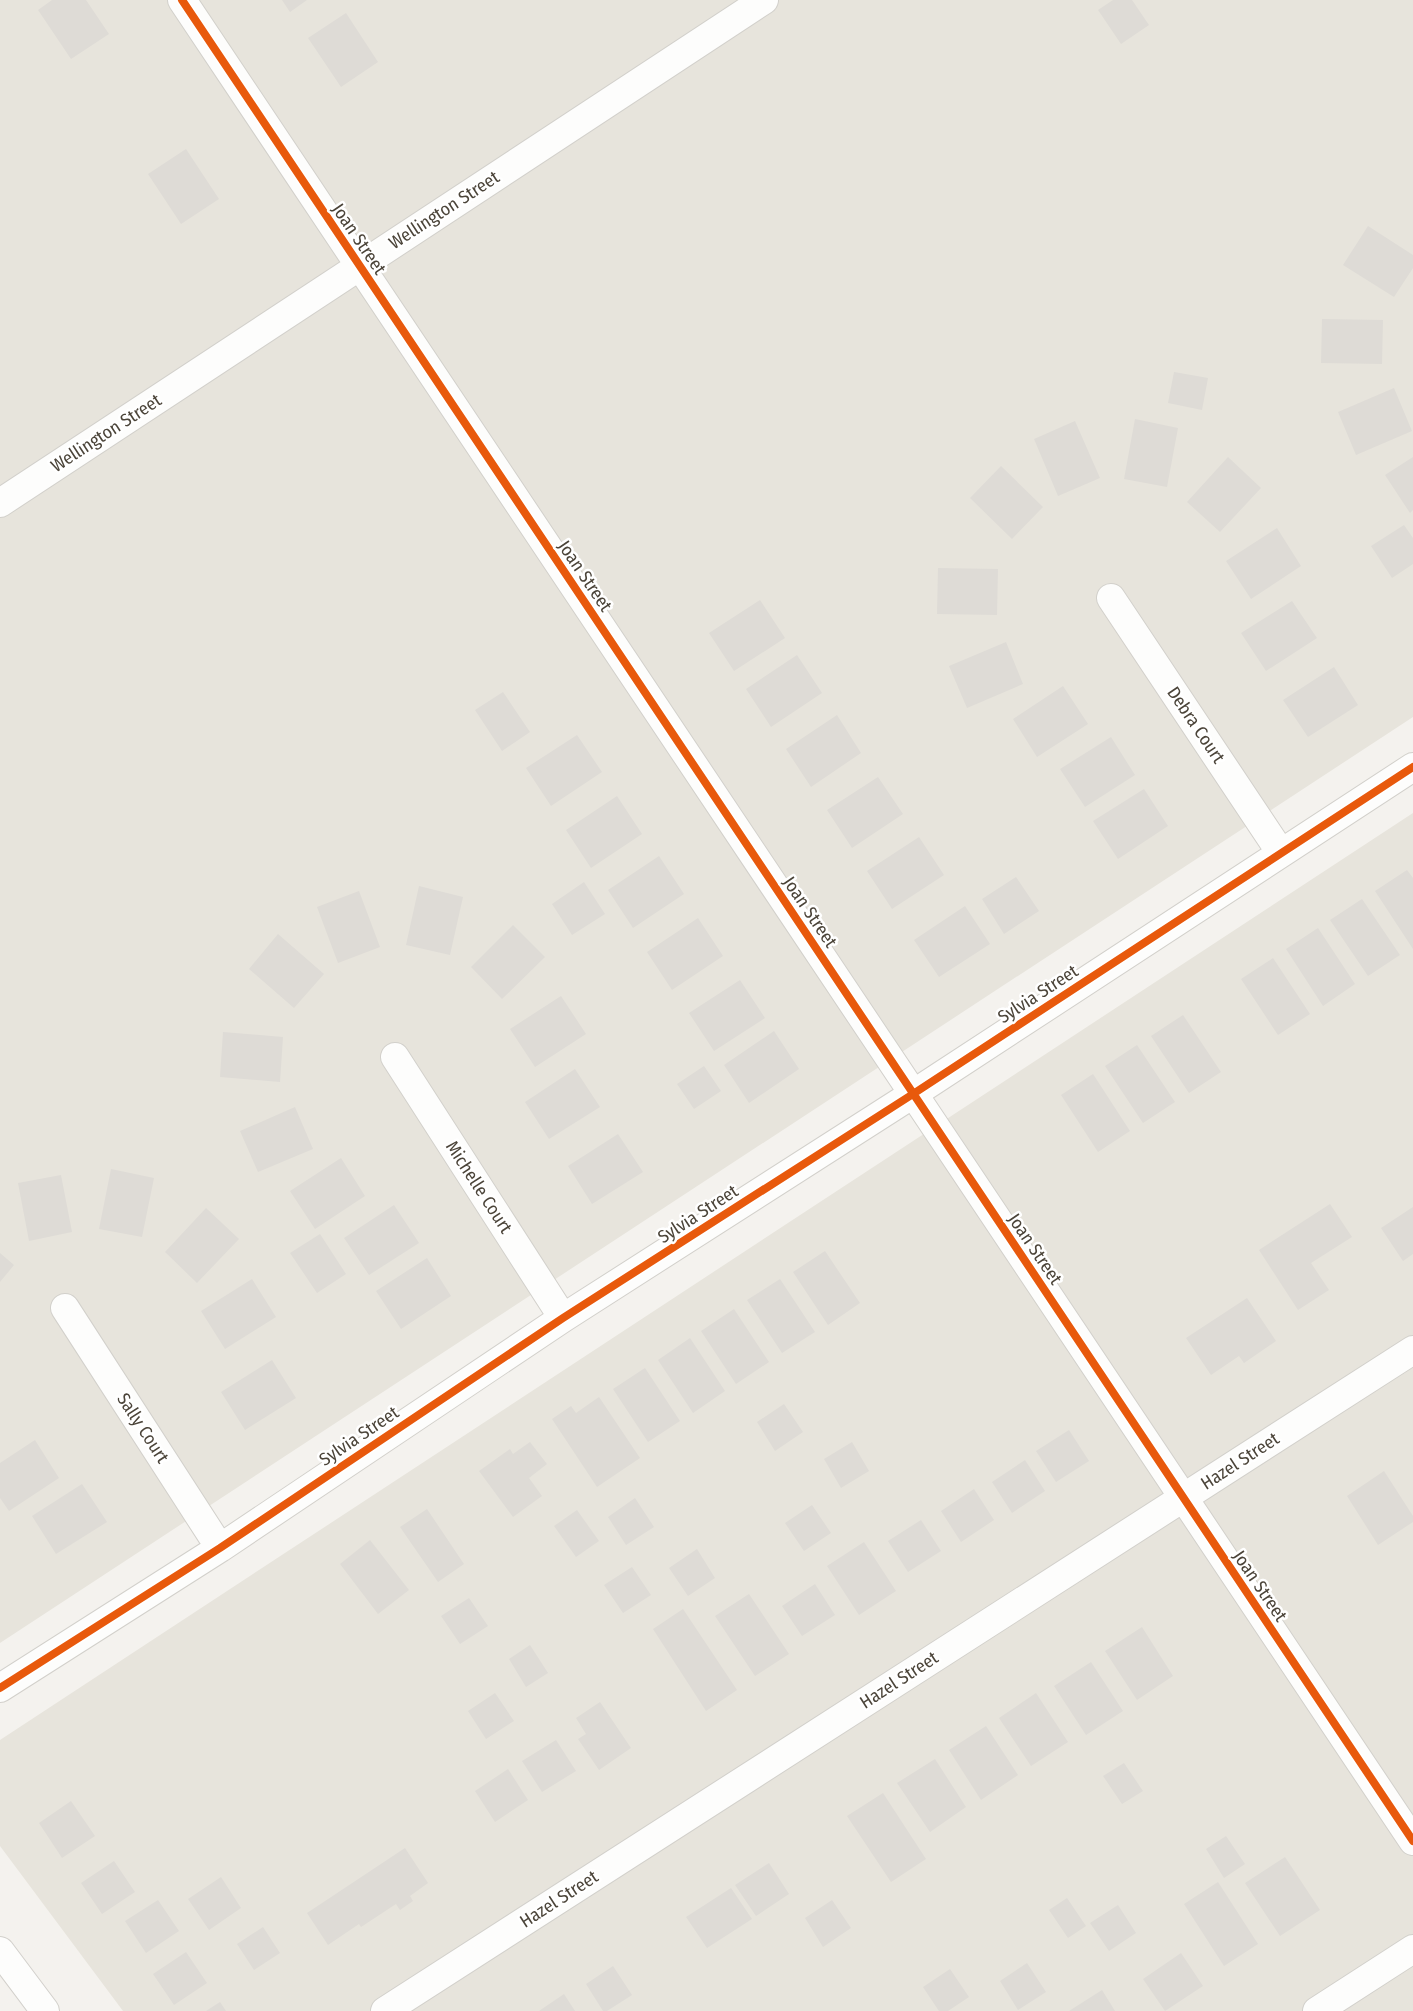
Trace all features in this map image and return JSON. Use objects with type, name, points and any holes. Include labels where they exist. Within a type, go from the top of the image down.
[{"type":"street","name":"Joan Street","points":[[182,0],[1413,1841]]},
{"type":"street","name":"Wellington Street","points":[[0,503],[764,0]]},
{"type":"street","name":"Debra Court","points":[[1111,598],[1281,853]]},
{"type":"street","name":"Sylvia Street","points":[[0,1688],[220,1548],[563,1318],[913,1094],[1413,767]]},
{"type":"street","name":"Michelle Court","points":[[395,1057],[563,1318]]},
{"type":"street","name":"Sally Court","points":[[65,1308],[220,1548]]},
{"type":"street","name":"Hazel Street","points":[[385,2011],[1413,1350]]},
{"type":"street","points":[[1317,2011],[1413,1948]]},
{"type":"street","points":[[0,1951],[45,2011]]},
{"type":"shaded area","points":[[0,0],[1413,0],[1413,717],[0,1643]]},
{"type":"shaded area","points":[[1413,813],[1413,2011],[123,2011],[0,1846],[0,1740]]},
{"type":"building","points":[[52,0],[86,0],[109,34],[71,59],[38,10]]},
{"type":"building","points":[[282,0],[307,0],[290,12]]},
{"type":"building","points":[[1113,0],[1132,0],[1149,25],[1121,44],[1098,10]]},
{"type":"building","points":[[346,13],[378,62],[341,87],[308,38]]},
{"type":"building","points":[[186,149],[219,199],[181,224],[148,174]]},
{"type":"building","points":[[1368,226],[1413,255],[1413,268],[1394,297],[1343,265]]},
{"type":"building","points":[[1322,319],[1383,320],[1382,364],[1321,363]]},
{"type":"building","points":[[1174,372],[1208,378],[1202,410],[1168,403]]},
{"type":"building","points":[[1394,388],[1412,431],[1356,455],[1338,412]]},
{"type":"building","points":[[1135,419],[1178,428],[1167,487],[1124,479]]},
{"type":"building","points":[[1075,421],[1100,478],[1058,496],[1034,439]]},
{"type":"building","points":[[1228,457],[1261,488],[1220,532],[1187,502]]},
{"type":"building","points":[[1413,457],[1413,510],[1410,513],[1385,475]]},
{"type":"building","points":[[1001,466],[1043,507],[1012,539],[970,498]]},
{"type":"building","points":[[1404,525],[1413,538],[1413,564],[1392,578],[1371,546]]},
{"type":"building","points":[[1277,528],[1301,566],[1251,599],[1226,561]]},
{"type":"building","points":[[938,568],[998,569],[997,615],[937,614]]},
{"type":"building","points":[[760,600],[785,638],[734,671],[709,633]]},
{"type":"building","points":[[1292,601],[1317,638],[1266,671],[1241,633]]},
{"type":"building","points":[[1006,642],[1023,684],[967,708],[949,666]]},
{"type":"building","points":[[797,655],[822,693],[771,727],[746,689]]},
{"type":"building","points":[[1334,667],[1358,705],[1308,737],[1283,700]]},
{"type":"building","points":[[1063,686],[1088,724],[1037,757],[1013,719]]},
{"type":"building","points":[[503,692],[530,732],[502,751],[475,710]]},
{"type":"building","points":[[837,715],[861,753],[811,787],[786,749]]},
{"type":"building","points":[[577,735],[602,772],[551,806],[526,768]]},
{"type":"building","points":[[1111,737],[1135,775],[1085,807],[1060,769]]},
{"type":"building","points":[[878,777],[903,814],[852,848],[827,810]]},
{"type":"building","points":[[1144,789],[1168,826],[1118,859],[1093,821]]},
{"type":"building","points":[[617,796],[642,834],[591,868],[566,830]]},
{"type":"building","points":[[919,837],[944,875],[892,909],[867,871]]},
{"type":"building","points":[[659,856],[684,894],[633,928],[608,890]]},
{"type":"building","points":[[1407,870],[1413,878],[1413,949],[1375,891]]},
{"type":"building","points":[[1016,877],[1039,911],[1004,934],[982,899]]},
{"type":"building","points":[[584,882],[605,914],[572,935],[552,904]]},
{"type":"building","points":[[419,886],[463,897],[450,955],[406,945]]},
{"type":"building","points":[[359,891],[380,947],[338,963],[317,907]]},
{"type":"building","points":[[1362,899],[1400,955],[1368,976],[1330,920]]},
{"type":"building","points":[[965,906],[990,944],[939,977],[914,940]]},
{"type":"building","points":[[698,918],[723,956],[672,990],[647,952]]},
{"type":"building","points":[[513,925],[545,957],[502,999],[471,967]]},
{"type":"building","points":[[1318,928],[1355,984],[1323,1006],[1286,949]]},
{"type":"building","points":[[278,934],[324,974],[294,1008],[249,969]]},
{"type":"building","points":[[1273,958],[1310,1014],[1278,1035],[1241,979]]},
{"type":"building","points":[[740,980],[765,1018],[714,1051],[689,1013]]},
{"type":"building","points":[[561,996],[586,1034],[535,1067],[510,1029]]},
{"type":"building","points":[[1183,1015],[1221,1072],[1189,1093],[1151,1036]]},
{"type":"building","points":[[774,1031],[799,1069],[749,1103],[724,1065]]},
{"type":"building","points":[[223,1032],[283,1037],[280,1082],[220,1077]]},
{"type":"building","points":[[1137,1045],[1175,1102],[1143,1123],[1105,1066]]},
{"type":"building","points":[[704,1066],[721,1091],[694,1109],[677,1084]]},
{"type":"building","points":[[575,1069],[600,1107],[549,1139],[525,1102]]},
{"type":"building","points":[[1093,1074],[1130,1131],[1098,1152],[1061,1095]]},
{"type":"building","points":[[295,1107],[313,1149],[258,1172],[240,1131]]},
{"type":"building","points":[[618,1134],[643,1172],[592,1204],[568,1166]]},
{"type":"building","points":[[341,1158],[365,1196],[315,1229],[290,1191]]},
{"type":"building","points":[[111,1169],[154,1178],[142,1237],[99,1229]]},
{"type":"building","points":[[61,1175],[72,1232],[29,1241],[18,1183]]},
{"type":"building","points":[[1330,1204],[1352,1237],[1311,1263],[1329,1290],[1298,1310],[1259,1250]]},
{"type":"building","points":[[394,1205],[419,1243],[369,1275],[344,1238]]},
{"type":"building","points":[[1413,1207],[1413,1254],[1403,1261],[1381,1228]]},
{"type":"building","points":[[206,1208],[239,1239],[197,1283],[165,1252]]},
{"type":"building","points":[[320,1234],[346,1274],[317,1293],[290,1253]]},
{"type":"building","points":[[825,1251],[860,1303],[828,1325],[793,1272]]},
{"type":"building","points":[[0,1253],[14,1265],[0,1282]]},
{"type":"building","points":[[427,1258],[451,1296],[401,1329],[376,1291]]},
{"type":"building","points":[[252,1279],[276,1317],[225,1349],[201,1311]]},
{"type":"building","points":[[780,1279],[815,1332],[782,1353],[747,1300]]},
{"type":"building","points":[[1247,1298],[1276,1341],[1244,1363],[1239,1356],[1211,1375],[1186,1338]]},
{"type":"building","points":[[734,1309],[769,1362],[736,1384],[701,1331]]},
{"type":"building","points":[[690,1338],[725,1391],[693,1413],[658,1360]]},
{"type":"building","points":[[272,1360],[296,1398],[245,1430],[221,1392]]},
{"type":"building","points":[[645,1368],[680,1421],[648,1442],[613,1389]]},
{"type":"building","points":[[599,1397],[640,1458],[597,1487],[552,1419],[571,1406],[576,1413]]},
{"type":"building","points":[[784,1404],[803,1432],[775,1451],[757,1422]]},
{"type":"building","points":[[1069,1430],[1089,1461],[1056,1482],[1036,1451]]},
{"type":"building","points":[[35,1440],[59,1478],[9,1511],[0,1498],[0,1463]]},
{"type":"building","points":[[530,1442],[547,1464],[529,1478],[542,1496],[513,1517],[479,1471],[510,1449],[513,1454]]},
{"type":"building","points":[[852,1442],[869,1471],[841,1488],[824,1459]]},
{"type":"building","points":[[1025,1460],[1045,1491],[1012,1513],[992,1482]]},
{"type":"building","points":[[1384,1471],[1413,1516],[1413,1522],[1378,1545],[1347,1496]]},
{"type":"building","points":[[82,1484],[107,1522],[56,1554],[32,1516]]},
{"type":"building","points":[[974,1489],[994,1520],[961,1542],[941,1511]]},
{"type":"building","points":[[635,1498],[654,1527],[626,1545],[608,1517]]},
{"type":"building","points":[[812,1505],[831,1533],[804,1551],[785,1523]]},
{"type":"building","points":[[427,1509],[464,1564],[438,1582],[400,1527]]},
{"type":"building","points":[[577,1510],[599,1541],[576,1557],[554,1526]]},
{"type":"building","points":[[921,1520],[941,1551],[908,1572],[888,1541]]},
{"type":"building","points":[[370,1540],[409,1590],[378,1614],[340,1564]]},
{"type":"building","points":[[864,1542],[896,1591],[859,1615],[827,1566]]},
{"type":"building","points":[[697,1549],[715,1578],[688,1596],[669,1568]]},
{"type":"building","points":[[632,1567],[651,1595],[623,1613],[604,1585]]},
{"type":"building","points":[[815,1584],[835,1615],[802,1636],[782,1606]]},
{"type":"building","points":[[749,1594],[789,1654],[755,1676],[715,1616]]},
{"type":"building","points":[[469,1598],[488,1626],[460,1644],[441,1616]]},
{"type":"building","points":[[683,1609],[737,1690],[706,1711],[653,1629]]},
{"type":"building","points":[[1142,1627],[1173,1676],[1137,1700],[1105,1651]]},
{"type":"building","points":[[530,1645],[548,1673],[526,1687],[509,1659]]},
{"type":"building","points":[[1091,1662],[1123,1711],[1086,1735],[1054,1686]]},
{"type":"building","points":[[495,1693],[514,1721],[486,1739],[468,1711]]},
{"type":"building","points":[[1036,1693],[1068,1742],[1031,1766],[999,1718]]},
{"type":"building","points":[[600,1702],[631,1748],[599,1770],[578,1739],[586,1734],[576,1718]]},
{"type":"building","points":[[986,1726],[1018,1775],[981,1800],[949,1750]]},
{"type":"building","points":[[556,1740],[576,1771],[542,1792],[522,1761]]},
{"type":"building","points":[[935,1759],[966,1807],[930,1832],[897,1783]]},
{"type":"building","points":[[1124,1763],[1143,1791],[1122,1804],[1103,1776]]},
{"type":"building","points":[[508,1769],[528,1800],[495,1822],[475,1791]]},
{"type":"building","points":[[883,1793],[926,1859],[891,1882],[847,1816]]},
{"type":"building","points":[[71,1801],[95,1836],[62,1858],[39,1823]]},
{"type":"building","points":[[1226,1836],[1245,1864],[1224,1878],[1206,1849]]},
{"type":"building","points":[[405,1848],[428,1883],[410,1896],[413,1901],[400,1910],[396,1904],[361,1927],[359,1924],[328,1945],[307,1913]]},
{"type":"building","points":[[1285,1857],[1320,1910],[1280,1936],[1245,1883]]},
{"type":"building","points":[[114,1861],[135,1892],[102,1914],[81,1883]]},
{"type":"building","points":[[769,1863],[789,1894],[756,1916],[735,1885]]},
{"type":"building","points":[[221,1877],[241,1908],[209,1930],[188,1899]]},
{"type":"building","points":[[1218,1882],[1258,1944],[1224,1966],[1184,1904]]},
{"type":"building","points":[[731,1888],[752,1919],[707,1948],[686,1917]]},
{"type":"building","points":[[1067,1898],[1086,1926],[1068,1938],[1049,1910]]},
{"type":"building","points":[[158,1900],[179,1931],[146,1953],[125,1921]]},
{"type":"building","points":[[832,1900],[851,1928],[823,1947],[805,1918]]},
{"type":"building","points":[[1118,1905],[1136,1933],[1109,1951],[1090,1923]]},
{"type":"building","points":[[263,1927],[280,1953],[254,1970],[237,1944]]},
{"type":"building","points":[[186,1952],[207,1983],[174,2005],[153,1974]]},
{"type":"building","points":[[1181,1953],[1203,1986],[1165,2011],[1143,1979]]},
{"type":"building","points":[[1027,1963],[1046,1992],[1018,2010],[1000,1981]]},
{"type":"building","points":[[613,1966],[632,1995],[607,2011],[603,2011],[586,1984]]},
{"type":"building","points":[[950,1969],[969,1997],[948,2011],[939,2011],[923,1987]]},
{"type":"building","points":[[1102,1990],[1115,2011],[1069,2011]]},
{"type":"building","points":[[564,1994],[575,2011],[539,2011]]},
{"type":"building","points":[[220,2002],[226,2011],[206,2011]]},
{"type":"cycle path","points":[[182,0],[1413,1841]]},
{"type":"cycle path","points":[[0,1688],[220,1548],[563,1318],[913,1094],[1413,767]]}]
